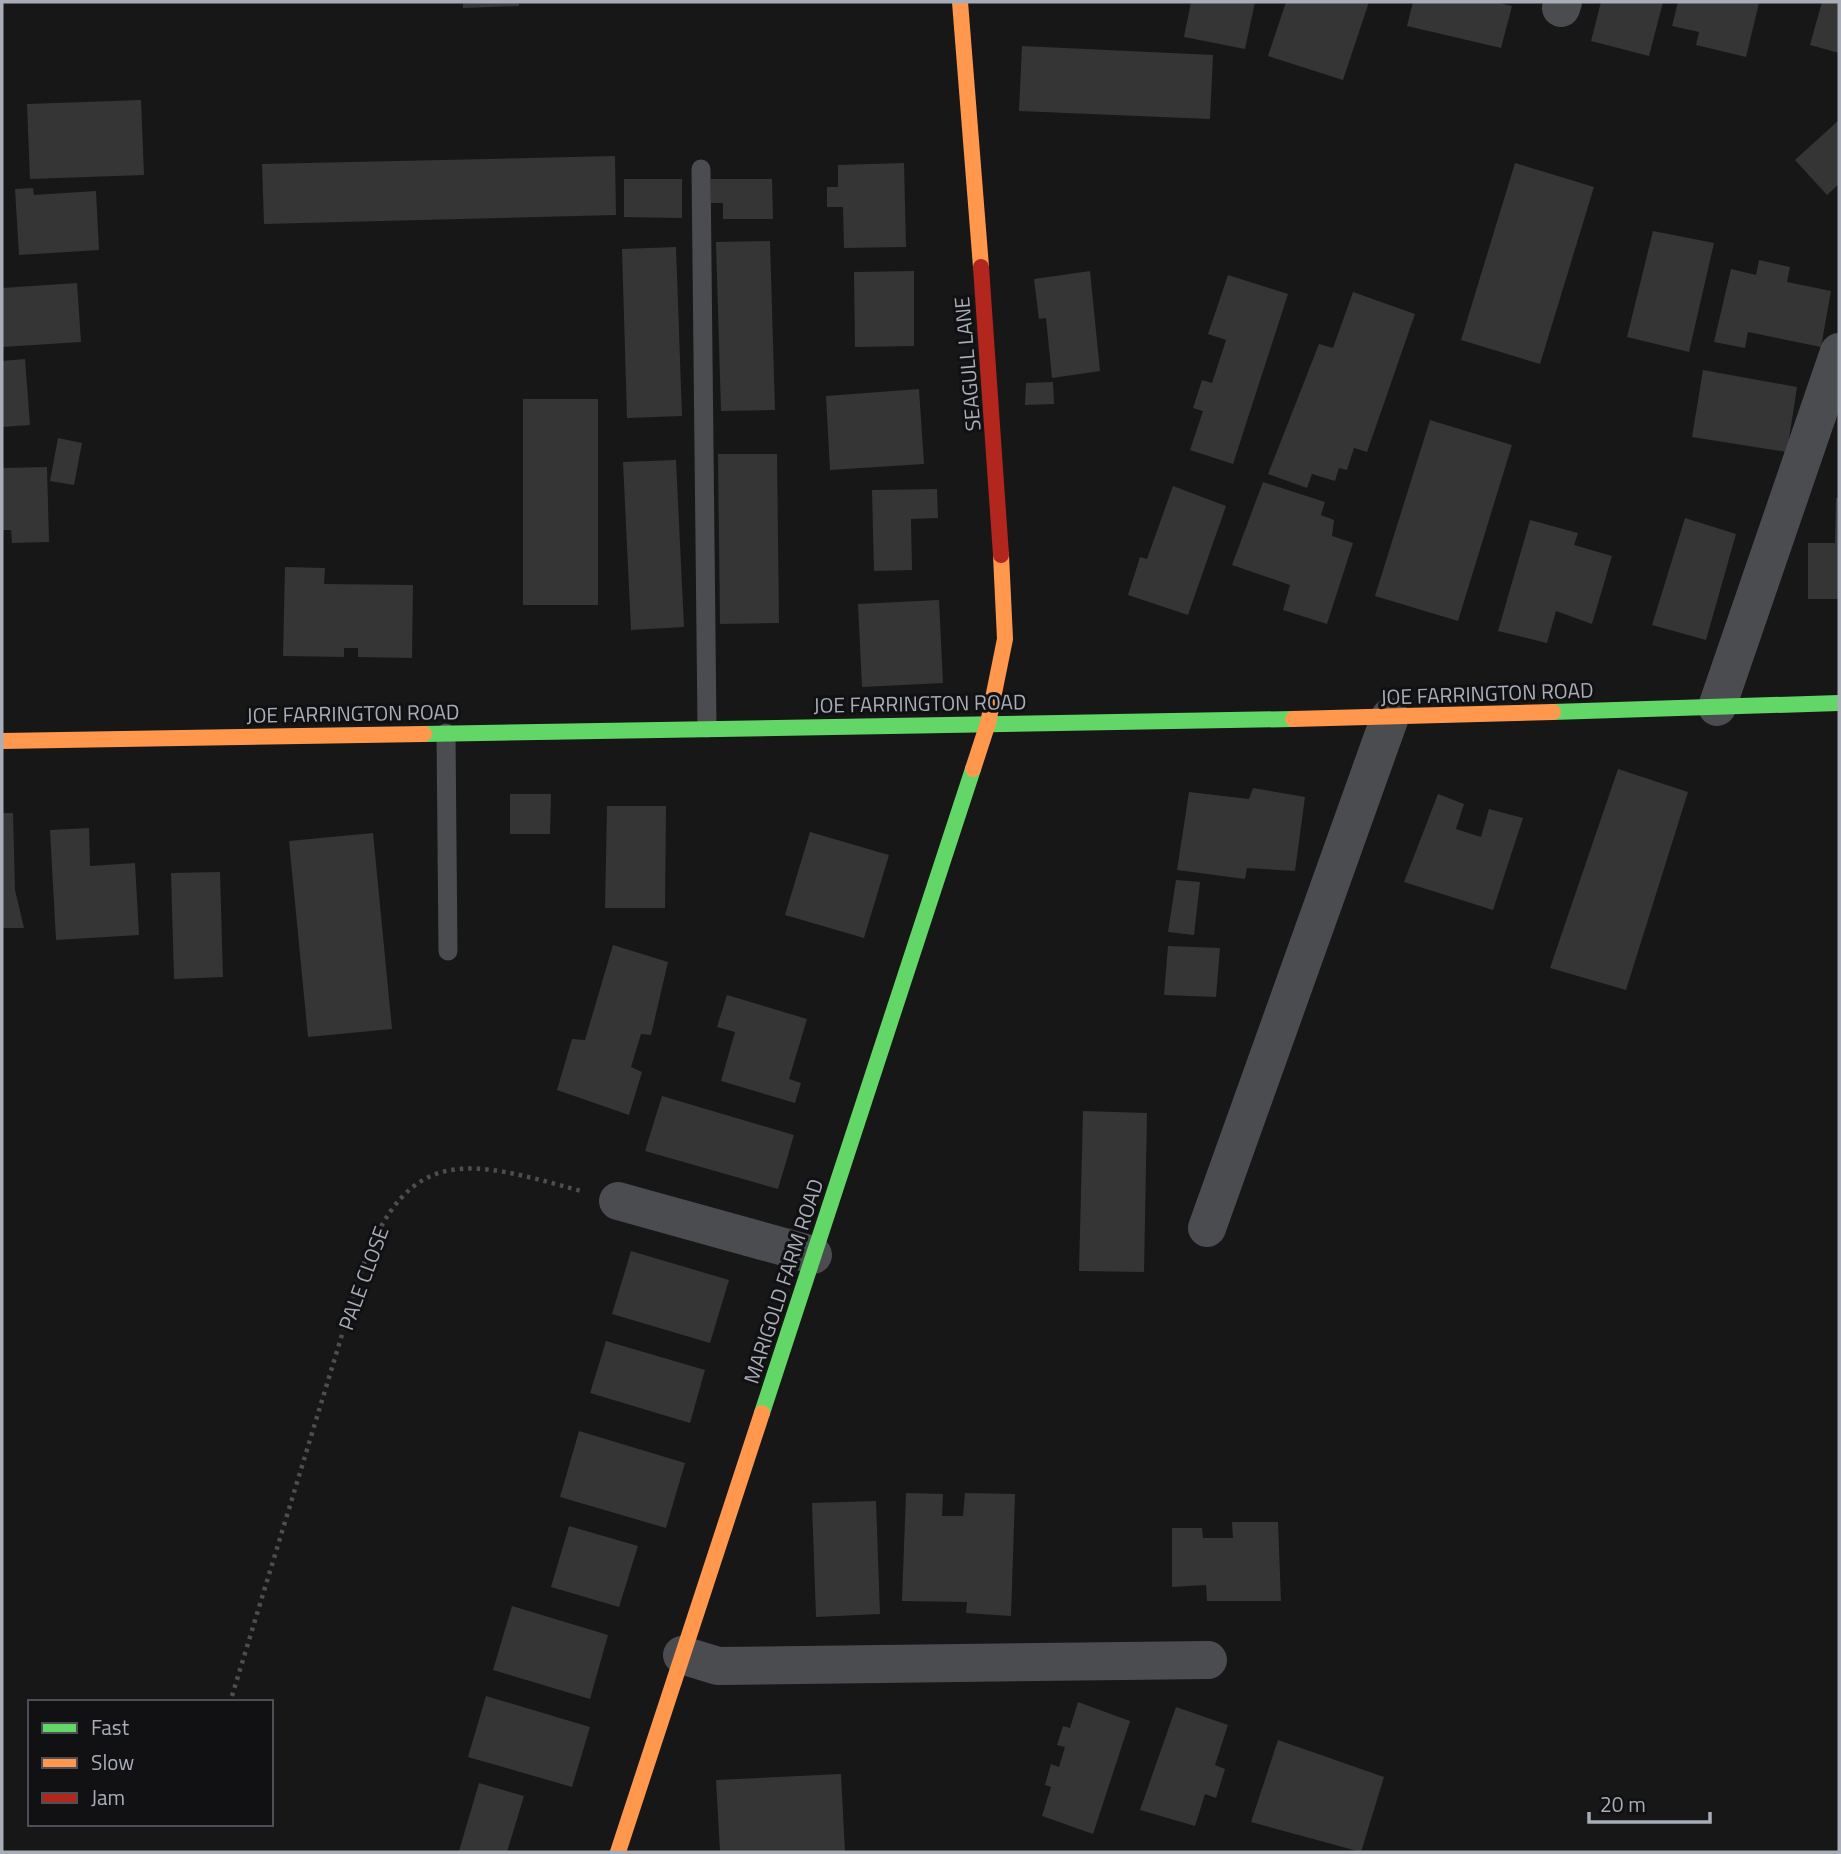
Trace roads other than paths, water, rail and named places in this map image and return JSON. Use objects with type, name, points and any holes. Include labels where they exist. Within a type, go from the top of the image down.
[{"type":"street","name":"SEAGULL LANE","points":[[960,2],[997,477],[1005,639],[988,723]]},
{"type":"street","points":[[1717,707],[1839,352]]},
{"type":"street","name":"JOE FARRINGTON ROAD","points":[[2,741],[1390,717],[1839,703]]},
{"type":"street","points":[[1207,1228],[1390,717]]},
{"type":"street","name":"MARIGOLD FARM ROAD","points":[[618,1852],[988,723]]},
{"type":"street","points":[[618,1201],[813,1255]]},
{"type":"street","points":[[682,1655],[718,1666],[1208,1660]]},
{"type":"lane","points":[[701,169],[707,728]]},
{"type":"lane","points":[[446,733],[448,951]]}]
